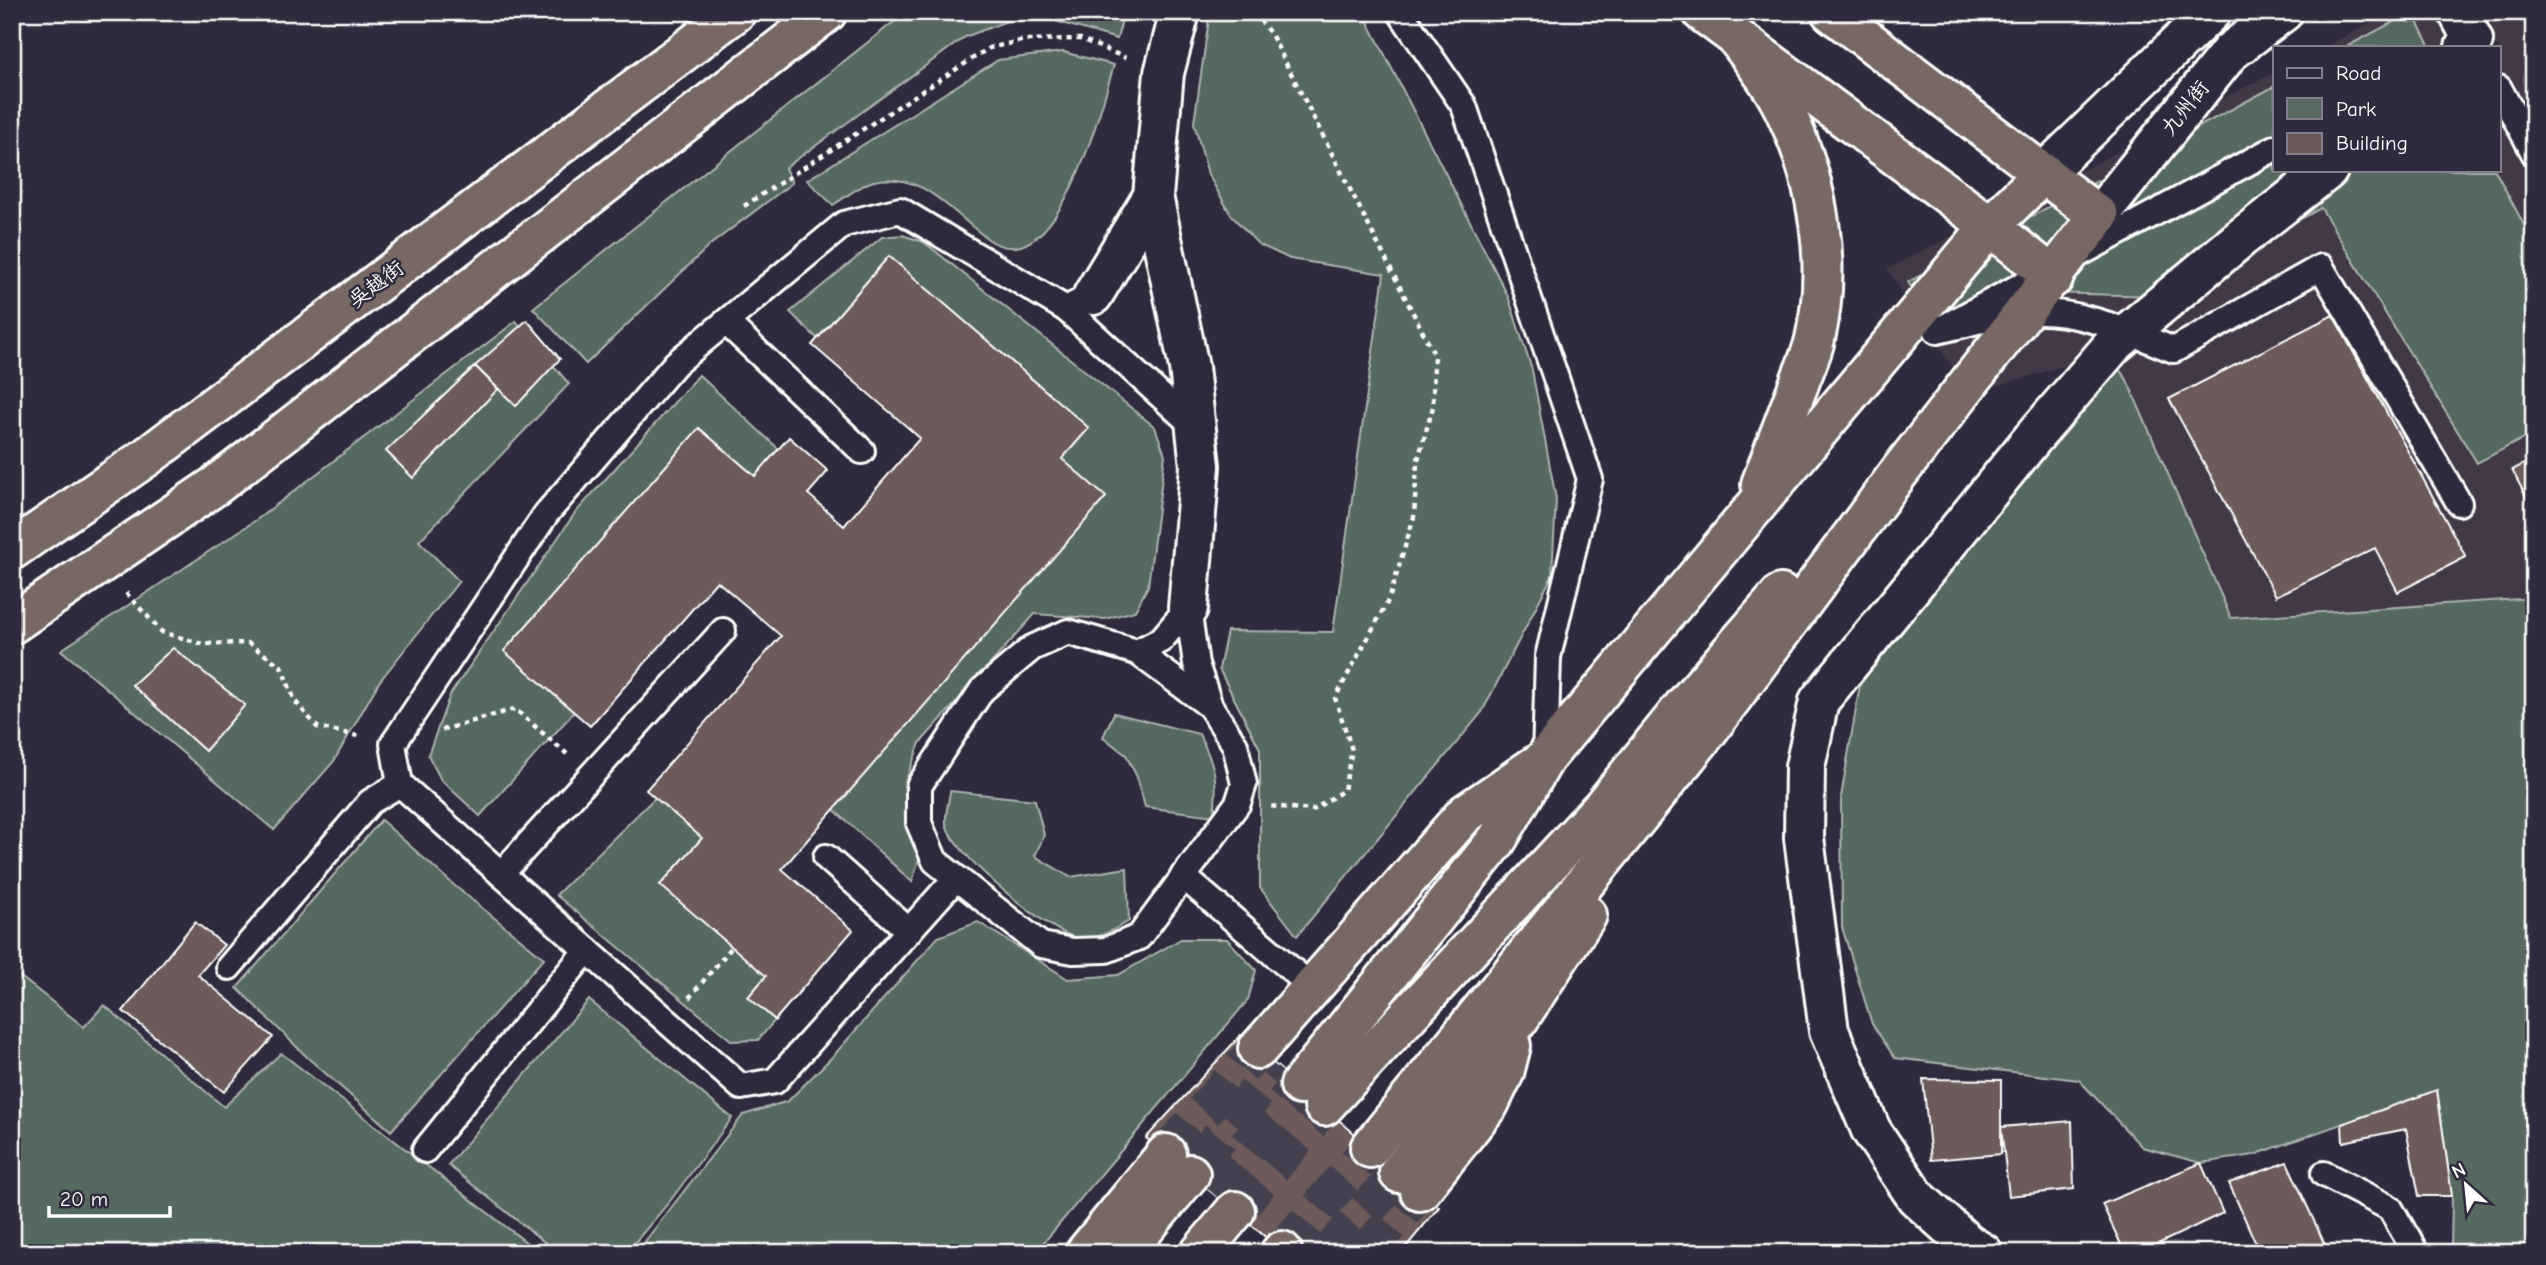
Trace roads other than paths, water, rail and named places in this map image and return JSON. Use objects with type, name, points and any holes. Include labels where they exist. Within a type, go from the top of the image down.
[{"type":"highway","name":"吴越街","points":[[12,550],[148,456],[736,12]]},
{"type":"highway","points":[[12,624],[215,486],[827,12]]},
{"type":"highway","points":[[1702,12],[1990,226],[2054,277]]},
{"type":"highway","points":[[1370,1147],[1707,732],[1900,471],[2099,216],[1831,12]]},
{"type":"highway","points":[[1738,40],[1765,75],[1787,114],[1803,156],[1815,199],[1822,269],[1815,340],[1750,513]]},
{"type":"highway","points":[[1300,1086],[1497,840],[1545,758],[1990,226],[2044,173]]},
{"type":"highway","points":[[1300,1086],[1603,806],[1683,707],[2054,277]]},
{"type":"highway","points":[[1410,1182],[1707,732]]},
{"type":"highway","points":[[1300,1086],[1313,988],[1465,814],[1545,758]]},
{"type":"highway","points":[[1085,1253],[1231,1214]]},
{"type":"highway","points":[[1125,1253],[1231,1214]]},
{"type":"highway","points":[[1156,1253],[1231,1214]]},
{"type":"highway","points":[[1200,1253],[1231,1214]]},
{"type":"street","points":[[1180,12],[1164,73],[1153,196],[1189,367],[1200,466],[1188,608]]},
{"type":"street","points":[[2044,173],[2211,12]]},
{"type":"street","name":"九州街","points":[[2099,216],[2230,52],[2283,12]]},
{"type":"street","points":[[1983,1253],[1968,1244],[1916,1197],[1871,1130],[1829,1031],[1804,838],[1805,767],[1819,701],[2033,438],[2113,345],[2241,238],[2325,172]]},
{"type":"street","points":[[1079,302],[1153,196]]},
{"type":"lane","points":[[1400,12],[1464,106],[1590,479],[1548,657],[1545,758]]},
{"type":"lane","points":[[2500,90],[2534,153]]},
{"type":"lane","points":[[2273,149],[1937,331],[2026,312],[2073,314],[2118,327],[2174,350],[2321,267],[2459,503]]},
{"type":"lane","points":[[956,878],[775,1081],[741,1087],[400,783],[393,744],[546,514],[676,363],[844,224],[900,210],[1079,302],[1196,428]]},
{"type":"lane","points":[[726,322],[862,450]]},
{"type":"lane","points":[[1137,652],[1161,640],[1188,608]]},
{"type":"lane","points":[[1188,608],[1196,664],[1210,706],[1235,745],[1244,784],[1238,803],[1139,937],[1106,950],[1073,951],[1041,945],[935,861],[919,824],[919,786],[982,690],[1032,648],[1068,632],[1137,652],[1210,706]]},
{"type":"lane","points":[[501,874],[723,631]]},
{"type":"lane","points":[[229,967],[370,802],[400,783]]},
{"type":"lane","points":[[826,857],[909,931]]},
{"type":"lane","points":[[1183,876],[1313,988]]},
{"type":"lane","points":[[425,1150],[587,950]]},
{"type":"lane","points":[[2324,1174],[2390,1208],[2416,1253]]},
{"type":"tunnel","points":[[1166,1154],[1258,1049]]},
{"type":"tunnel","points":[[1196,1166],[1277,1067]]},
{"type":"tunnel","points":[[1209,1190],[1300,1085]]},
{"type":"tunnel","points":[[1235,1211],[1324,1106]]},
{"type":"tunnel","points":[[1282,1251],[1370,1148]]},
{"type":"tunnel","points":[[1329,1253],[1399,1173]]},
{"type":"tunnel","points":[[1365,1253],[1420,1191]]}]
